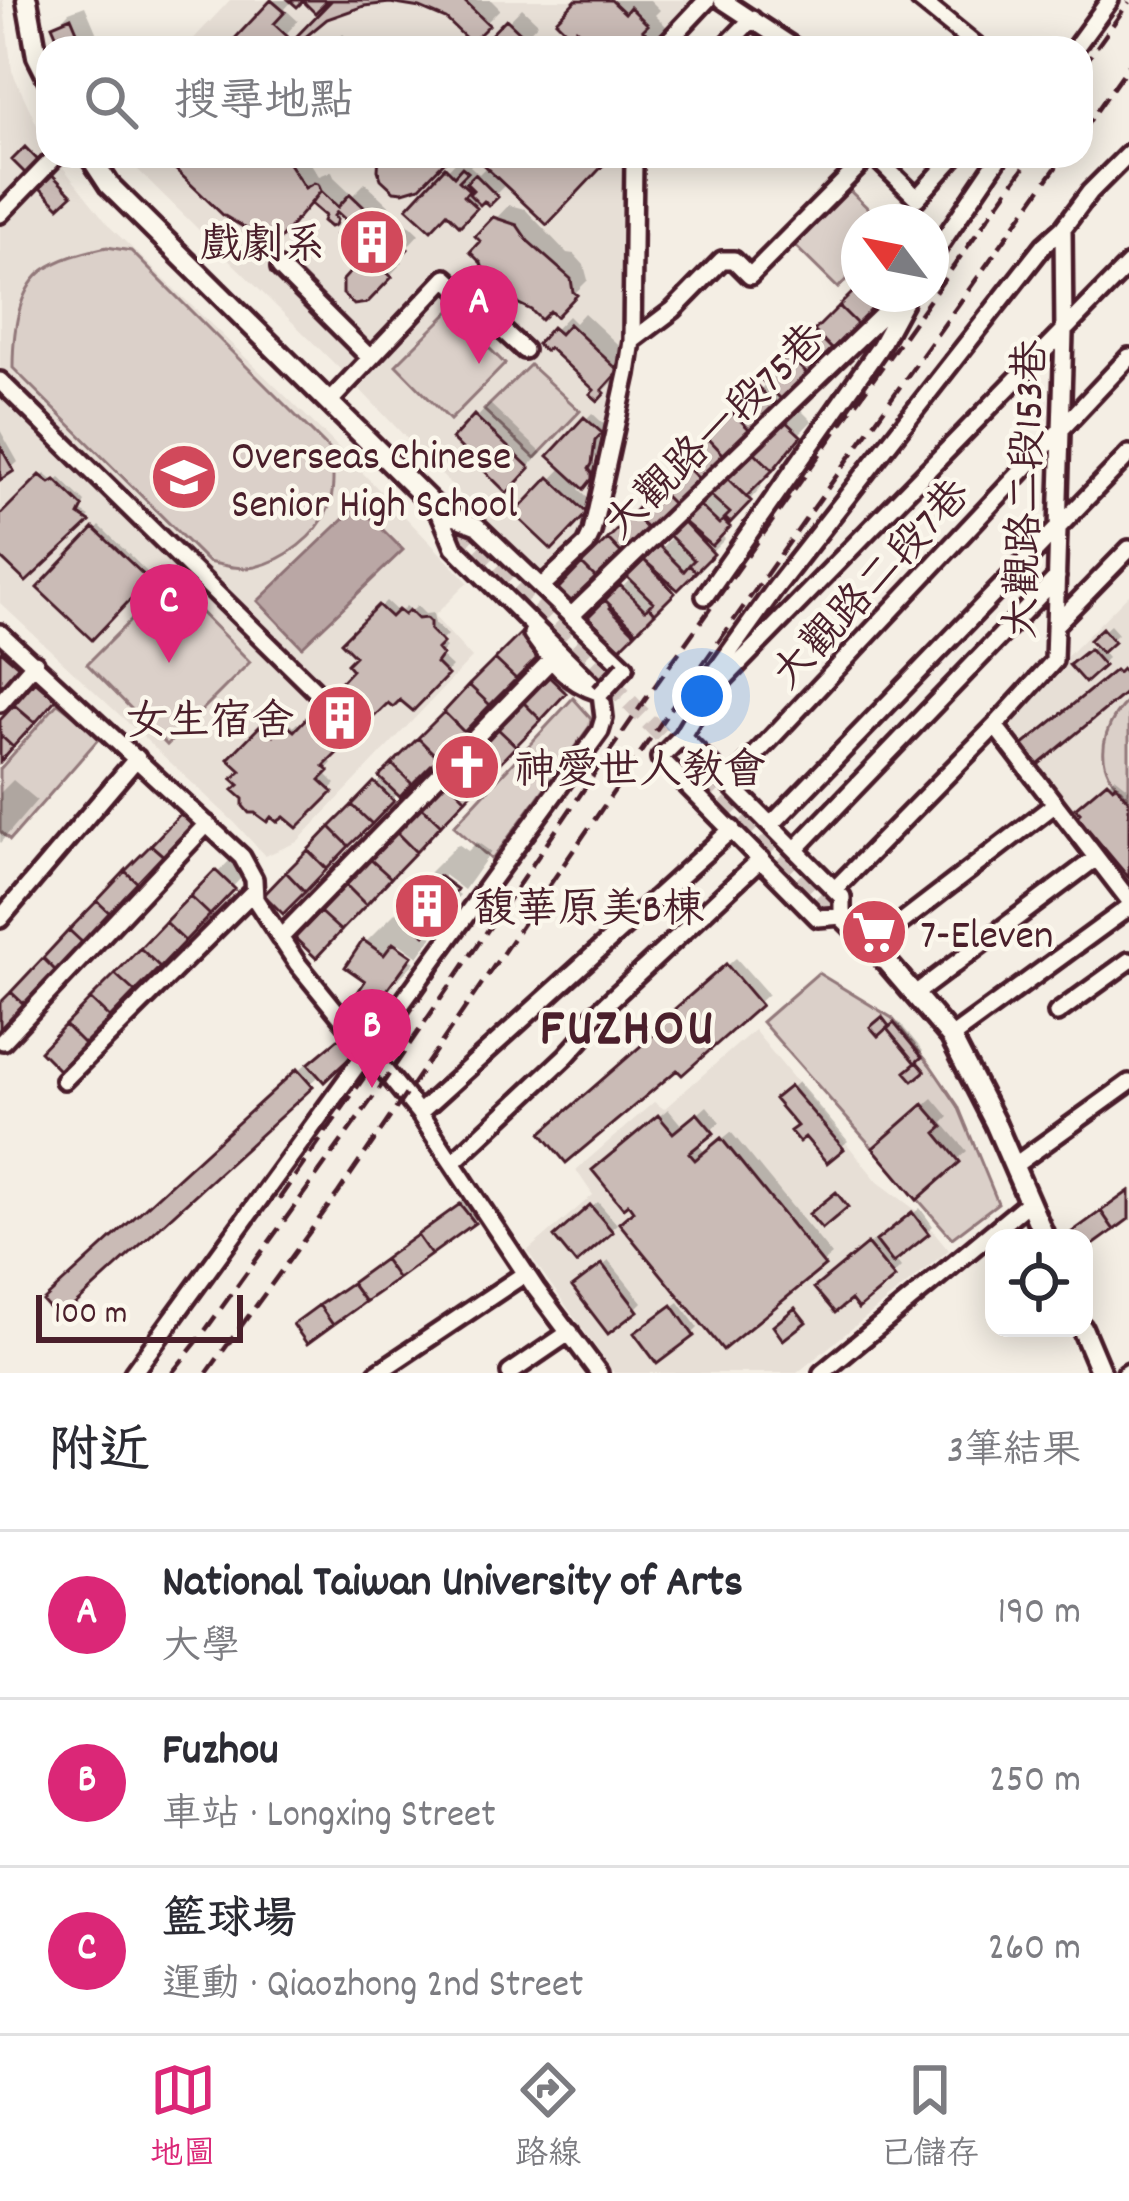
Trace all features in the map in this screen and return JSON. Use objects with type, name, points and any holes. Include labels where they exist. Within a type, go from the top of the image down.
[{"type":"main road","points":[[27,0],[36,46]]},
{"type":"main road","points":[[97,168],[109,185],[440,511]]},
{"type":"main road","points":[[842,916],[951,1037],[1041,1229]]},
{"type":"main road","points":[[1086,1337],[1101,1373]]},
{"type":"street","points":[[673,36],[706,0]]},
{"type":"street","points":[[722,0],[777,36]]},
{"type":"street","points":[[920,0],[965,36]]},
{"type":"street","points":[[1084,36],[1110,0]]},
{"type":"street","points":[[736,36],[752,19]]},
{"type":"street","points":[[682,736],[835,889],[842,898],[842,916],[818,918],[660,758],[682,736],[716,670],[774,590],[1044,244],[1129,153]]},
{"type":"street","points":[[0,214],[44,168]]},
{"type":"street","points":[[542,586],[586,545],[592,532],[632,341],[634,168]]},
{"type":"street","points":[[632,341],[673,310],[722,260],[734,260],[750,276],[860,168]]},
{"type":"street","points":[[885,168],[917,198],[944,168]]},
{"type":"street","points":[[949,231],[992,168]]},
{"type":"street","name":"大觀路二段153巷","points":[[835,889],[1054,661],[1063,228]]},
{"type":"street","points":[[704,699],[1129,264]]},
{"type":"street","points":[[280,268],[370,358]]},
{"type":"street","points":[[329,402],[446,278],[524,350]]},
{"type":"street","name":"大觀路一段75巷","points":[[571,616],[887,312]]},
{"type":"street","points":[[705,596],[879,348],[897,312]]},
{"type":"street","name":"大觀路二段7巷","points":[[730,783],[1129,357]]},
{"type":"street","points":[[0,381],[324,699]]},
{"type":"street","points":[[772,824],[1129,454]]},
{"type":"street","points":[[440,511],[477,526],[626,667],[601,693]]},
{"type":"street","points":[[133,1373],[600,731],[604,718],[601,693],[454,547],[440,511]]},
{"type":"street","points":[[1056,624],[1129,549]]},
{"type":"street","points":[[796,849],[1057,577]]},
{"type":"street","points":[[530,622],[532,634],[551,660],[578,685],[601,693]]},
{"type":"street","points":[[0,633],[242,857],[254,879],[255,899],[297,963],[418,1113],[599,1373]]},
{"type":"street","points":[[280,938],[551,660]]},
{"type":"street","points":[[0,703],[35,663]]},
{"type":"street","points":[[951,1037],[1129,903],[995,726]]},
{"type":"street","points":[[0,920],[137,758]]},
{"type":"street","points":[[872,945],[1054,805]]},
{"type":"street","points":[[3,1041],[207,824]]},
{"type":"street","points":[[418,1113],[732,829]]},
{"type":"street","points":[[915,994],[1096,857]]},
{"type":"street","points":[[453,1162],[566,1056],[584,1036],[588,1021],[761,860]]},
{"type":"street","points":[[64,1080],[254,891]]},
{"type":"street","points":[[1057,1013],[1129,961]]},
{"type":"street","points":[[1015,1165],[1129,1083]]},
{"type":"street","points":[[822,1373],[1030,1201]]},
{"type":"street","points":[[377,1373],[526,1273]]},
{"type":"street","points":[[510,1373],[570,1332]]},
{"type":"shaded area","name":"Overseas Chinese Senior High School","points":[[3,0],[12,71],[36,123],[36,168],[63,168],[110,227],[330,439],[468,582],[434,616],[472,658],[297,842],[265,856],[0,603]]},
{"type":"shaded area","points":[[230,0],[698,0],[665,36],[196,36]]},
{"type":"shaded area","points":[[136,168],[626,168],[622,375],[584,527],[575,545],[540,578],[350,379]]},
{"type":"shaded area","points":[[844,185],[864,204],[841,204],[838,288],[790,241]]},
{"type":"shaded area","points":[[107,247],[131,251],[332,452],[328,509],[308,538],[288,553],[249,568],[208,562],[13,368],[18,314],[35,278],[58,262]]},
{"type":"shaded area","points":[[451,310],[505,364],[450,420],[396,365]]},
{"type":"shaded area","points":[[530,365],[580,411],[535,458],[484,410]]},
{"type":"shaded area","points":[[358,505],[403,550],[302,647],[258,601]]},
{"type":"shaded area","points":[[170,581],[250,662],[167,745],[87,664]]},
{"type":"shaded area","points":[[1129,594],[1129,887],[1000,724]]},
{"type":"shaded area","points":[[573,698],[591,718],[590,726],[492,860],[454,826]]},
{"type":"shaded area","points":[[1129,700],[1129,798],[1109,774],[1104,744],[1110,724]]},
{"type":"shaded area","points":[[58,703],[101,736],[10,840],[0,831],[0,769]]},
{"type":"shaded area","points":[[818,973],[892,1018],[958,1106],[998,1203],[952,1238],[762,1022]]},
{"type":"shaded area","points":[[754,1030],[878,1182],[917,1211],[949,1250],[797,1373],[614,1373],[527,1251],[593,1195],[576,1170],[654,1102],[664,1109]]},
{"type":"building","points":[[271,0],[285,12],[274,24],[287,36],[237,36]]},
{"type":"building","points":[[289,0],[328,0],[315,13],[303,1],[297,7]]},
{"type":"building","points":[[332,0],[463,0],[489,25],[478,36],[464,36],[446,19],[390,3],[327,19],[307,36],[297,36]]},
{"type":"building","points":[[576,0],[611,0],[625,13],[630,7],[648,25],[643,30],[649,36],[583,36],[576,29],[570,35],[556,21]]},
{"type":"building","points":[[71,17],[79,36],[57,36],[52,25]]},
{"type":"building","points":[[506,19],[524,36],[490,36]]},
{"type":"building","points":[[25,147],[36,158],[36,168],[46,168],[72,195],[59,207],[12,160]]},
{"type":"building","points":[[174,168],[292,168],[305,188],[314,183],[321,191],[270,251],[262,252],[256,246],[262,238],[223,215]]},
{"type":"building","points":[[438,168],[420,187],[403,192],[394,191],[378,170]]},
{"type":"building","points":[[444,168],[454,176],[461,168],[468,172],[459,181],[469,190],[464,196],[477,208],[460,226],[447,213],[431,230],[407,208]]},
{"type":"building","points":[[487,168],[601,168],[547,225]]},
{"type":"building","points":[[475,174],[498,197],[489,206],[484,201],[480,205],[469,194],[473,190],[466,183]]},
{"type":"building","name":"戲劇系","points":[[321,191],[338,207],[350,194],[408,249],[386,272],[392,277],[367,303],[354,305],[343,294],[343,280],[353,269],[370,267],[336,235],[348,222],[337,212],[335,225],[330,227],[311,204]]},
{"type":"building","points":[[493,217],[517,225],[571,279],[577,295],[556,317],[550,311],[541,320],[513,301],[504,310],[486,296],[482,289],[490,279],[470,252],[480,241],[475,236]]},
{"type":"building","points":[[839,306],[857,324],[832,349],[814,331]]},
{"type":"building","points":[[845,312],[869,312],[857,324]]},
{"type":"building","points":[[569,324],[619,371],[598,401],[590,394],[594,390],[549,348],[545,351],[537,344],[552,327],[560,334]]},
{"type":"building","points":[[814,331],[832,349],[807,374],[789,356]]},
{"type":"building","points":[[789,356],[807,374],[781,399],[763,381]]},
{"type":"building","points":[[758,387],[777,407],[752,432],[733,413]]},
{"type":"building","points":[[733,413],[752,432],[726,457],[708,438]]},
{"type":"building","points":[[474,415],[530,468],[507,493],[452,439]]},
{"type":"building","points":[[584,417],[602,433],[595,441],[589,469],[592,479],[584,489],[548,456]]},
{"type":"building","points":[[783,419],[801,436],[773,470],[753,451]]},
{"type":"building","points":[[708,438],[726,457],[702,482],[683,463]]},
{"type":"building","points":[[0,446],[14,471],[0,480]]},
{"type":"building","points":[[753,451],[773,470],[746,497],[727,478]]},
{"type":"building","points":[[683,463],[702,482],[676,507],[657,488]]},
{"type":"building","points":[[40,475],[50,483],[55,480],[83,507],[79,515],[90,522],[26,582],[0,557],[0,515]]},
{"type":"building","points":[[549,477],[587,513],[552,550],[514,514]]},
{"type":"building","points":[[727,478],[751,501],[730,523],[725,518],[730,513],[710,495]]},
{"type":"building","points":[[657,488],[676,507],[652,533],[632,514]]},
{"type":"building","points":[[699,505],[719,524],[723,520],[730,527],[712,546],[683,521]]},
{"type":"building","points":[[632,514],[652,533],[626,558],[608,539]]},
{"type":"building","points":[[683,521],[714,554],[696,572],[689,565],[694,560],[669,535]]},
{"type":"building","points":[[94,528],[149,580],[92,640],[37,588]]},
{"type":"building","points":[[608,539],[626,558],[601,583],[582,564]]},
{"type":"building","points":[[658,545],[684,571],[689,565],[696,572],[678,590],[644,560]]},
{"type":"building","points":[[644,560],[675,593],[655,613],[649,606],[653,602],[627,577]]},
{"type":"building","points":[[582,564],[601,583],[576,608],[558,589]]},
{"type":"building","points":[[620,585],[645,610],[649,606],[655,613],[637,631],[605,600]]},
{"type":"building","points":[[605,600],[635,633],[620,648],[588,617]]},
{"type":"building","name":"女生宿舍","points":[[378,605],[391,617],[398,610],[404,615],[409,610],[430,622],[430,630],[443,643],[437,649],[442,655],[436,663],[448,675],[413,711],[400,700],[393,707],[388,703],[324,766],[329,771],[320,780],[333,792],[297,828],[284,817],[277,822],[271,817],[267,822],[249,813],[233,790],[239,785],[232,779],[241,771],[228,759],[262,724],[274,735],[282,728],[294,731],[352,670],[347,664],[355,656],[341,642]]},
{"type":"building","points":[[1102,628],[1114,642],[1102,653],[1089,640]]},
{"type":"building","points":[[521,633],[542,653],[516,679],[495,659]]},
{"type":"building","points":[[1089,649],[1104,666],[1085,683],[1069,665]]},
{"type":"building","points":[[0,652],[22,669],[0,692]]},
{"type":"building","points":[[495,659],[516,679],[490,705],[469,685]]},
{"type":"building","points":[[1122,669],[1129,672],[1129,690],[1038,765],[1022,746]]},
{"type":"building","points":[[546,674],[566,693],[541,720],[521,700]]},
{"type":"building","points":[[35,681],[56,699],[35,723],[14,705]]},
{"type":"building","points":[[469,685],[490,705],[464,732],[444,712]]},
{"type":"building","points":[[521,700],[541,720],[516,746],[496,727]]},
{"type":"building","points":[[14,705],[35,723],[13,747],[0,735],[0,720]]},
{"type":"building","points":[[444,712],[464,732],[438,758],[418,738]]},
{"type":"building","points":[[496,727],[516,746],[491,772],[471,753]]},
{"type":"building","points":[[0,735],[13,747],[0,762]]},
{"type":"building","points":[[418,738],[438,758],[412,784],[392,764]]},
{"type":"building","points":[[471,753],[491,772],[466,799],[446,779]]},
{"type":"building","points":[[392,764],[412,784],[400,797],[379,777]]},
{"type":"building","points":[[446,779],[466,799],[441,825],[421,806]]},
{"type":"building","points":[[1107,781],[1129,801],[1129,878],[1075,808]]},
{"type":"building","points":[[374,782],[394,801],[372,824],[352,805]]},
{"type":"building","points":[[352,805],[372,824],[349,846],[330,827]]},
{"type":"building","points":[[421,806],[441,825],[416,852],[396,832]]},
{"type":"building","points":[[182,812],[198,827],[167,859],[151,845]]},
{"type":"building","points":[[330,827],[349,846],[327,869],[308,850]]},
{"type":"building","points":[[396,832],[416,852],[391,878],[370,859]]},
{"type":"building","points":[[151,845],[167,859],[141,886],[125,871]]},
{"type":"building","points":[[308,850],[327,869],[305,892],[286,872]]},
{"type":"building","points":[[370,859],[391,878],[366,905],[346,885]]},
{"type":"building","points":[[215,870],[235,889],[210,915],[190,896]]},
{"type":"building","points":[[125,871],[141,886],[113,916],[97,901]]},
{"type":"building","points":[[286,872],[305,892],[283,914],[264,895]]},
{"type":"building","name":"馥華原美B棟","points":[[439,876],[457,889],[425,935],[407,922],[415,910],[403,902],[420,878],[431,886]]},
{"type":"building","points":[[346,885],[366,905],[341,931],[320,912]]},
{"type":"building","points":[[190,896],[210,915],[185,941],[165,922]]},
{"type":"building","points":[[97,901],[113,916],[85,945],[69,930]]},
{"type":"building","points":[[320,912],[341,931],[316,958],[295,938]]},
{"type":"building","points":[[165,922],[185,941],[160,967],[140,948]]},
{"type":"building","points":[[69,930],[85,945],[58,973],[43,958]]},
{"type":"building","points":[[363,940],[384,955],[393,943],[412,956],[374,1008],[356,995],[365,981],[345,967]]},
{"type":"building","points":[[140,948],[160,967],[135,992],[115,974]]},
{"type":"building","points":[[43,958],[58,973],[27,1007],[11,992]]},
{"type":"building","points":[[726,964],[761,1005],[682,1075],[677,1070],[566,1163],[541,1133],[658,1031],[654,1027]]},
{"type":"building","points":[[115,974],[135,992],[110,1018],[90,999]]},
{"type":"building","points":[[11,992],[27,1007],[0,1035],[0,1003]]},
{"type":"building","points":[[90,999],[110,1018],[84,1044],[65,1025]]},
{"type":"building","points":[[882,1017],[889,1026],[878,1036],[870,1027]]},
{"type":"building","points":[[894,1023],[922,1057],[915,1063],[887,1029]]},
{"type":"building","points":[[65,1025],[84,1044],[59,1070],[40,1051]]},
{"type":"building","points":[[343,1035],[356,1052],[324,1082],[308,1064]]},
{"type":"building","points":[[917,1062],[925,1071],[913,1081],[905,1072]]},
{"type":"building","points":[[297,1069],[313,1087],[59,1319],[43,1301]]},
{"type":"building","points":[[790,1086],[844,1149],[827,1163],[805,1137],[799,1142],[790,1131],[797,1126],[774,1099]]},
{"type":"building","points":[[923,1104],[943,1127],[936,1133],[960,1162],[917,1200],[873,1148]]},
{"type":"building","points":[[697,1113],[714,1133],[689,1153],[695,1160],[721,1138],[825,1266],[723,1350],[619,1223],[633,1211],[628,1204],[623,1208],[592,1170],[658,1115],[673,1133]]},
{"type":"building","points":[[1129,1191],[1129,1219],[1114,1230],[1101,1211]]},
{"type":"building","points":[[836,1192],[848,1207],[822,1229],[809,1214]]},
{"type":"building","points":[[460,1204],[475,1223],[431,1255],[417,1235]]},
{"type":"building","points":[[590,1205],[613,1232],[576,1264],[554,1237]]},
{"type":"building","points":[[1101,1211],[1114,1230],[1093,1245],[1093,1229],[1076,1229]]},
{"type":"building","points":[[912,1212],[929,1234],[893,1263],[876,1241]]},
{"type":"building","points":[[417,1235],[431,1255],[398,1279],[384,1259]]},
{"type":"building","points":[[867,1244],[895,1278],[858,1309],[851,1300],[835,1313],[814,1288]]},
{"type":"building","points":[[384,1259],[398,1279],[365,1302],[351,1283]]},
{"type":"building","points":[[602,1264],[638,1311],[608,1334],[572,1287]]},
{"type":"building","points":[[351,1283],[365,1302],[333,1325],[319,1305]]},
{"type":"building","points":[[319,1305],[333,1325],[307,1344],[293,1324]]},
{"type":"building","points":[[672,1305],[694,1336],[657,1364],[634,1333]]},
{"type":"building","points":[[795,1308],[806,1322],[783,1340],[773,1326]]},
{"type":"tunnel","points":[[439,511],[842,916]]},
{"type":"railway","points":[[1093,52],[1129,2]]},
{"type":"railway","points":[[1093,116],[1129,65]]},
{"type":"railway","points":[[172,1373],[377,1092],[645,700],[1023,168]]},
{"type":"railway","points":[[207,1373],[1055,168]]},
{"type":"railway","points":[[279,1199],[444,963]]},
{"type":"place","name":"戲劇系","points":[[372,242]]},
{"type":"place","name":"National Taiwan University of Arts","points":[[479,364]]},
{"type":"place","name":"Overseas Chinese Senior High School","points":[[184,477]]},
{"type":"place","name":"籃球場","points":[[169,663]]},
{"type":"place","name":"女生宿舍","points":[[340,718]]},
{"type":"place","name":"神愛世人教會","points":[[467,767]]},
{"type":"place","name":"馥華原美B棟","points":[[427,906]]},
{"type":"place","name":"7-Eleven","points":[[874,932]]},
{"type":"place","name":"Fuzhou","points":[[372,1088]]},
{"type":"district","name":"FUZHOU","points":[[628,1024]]}]
